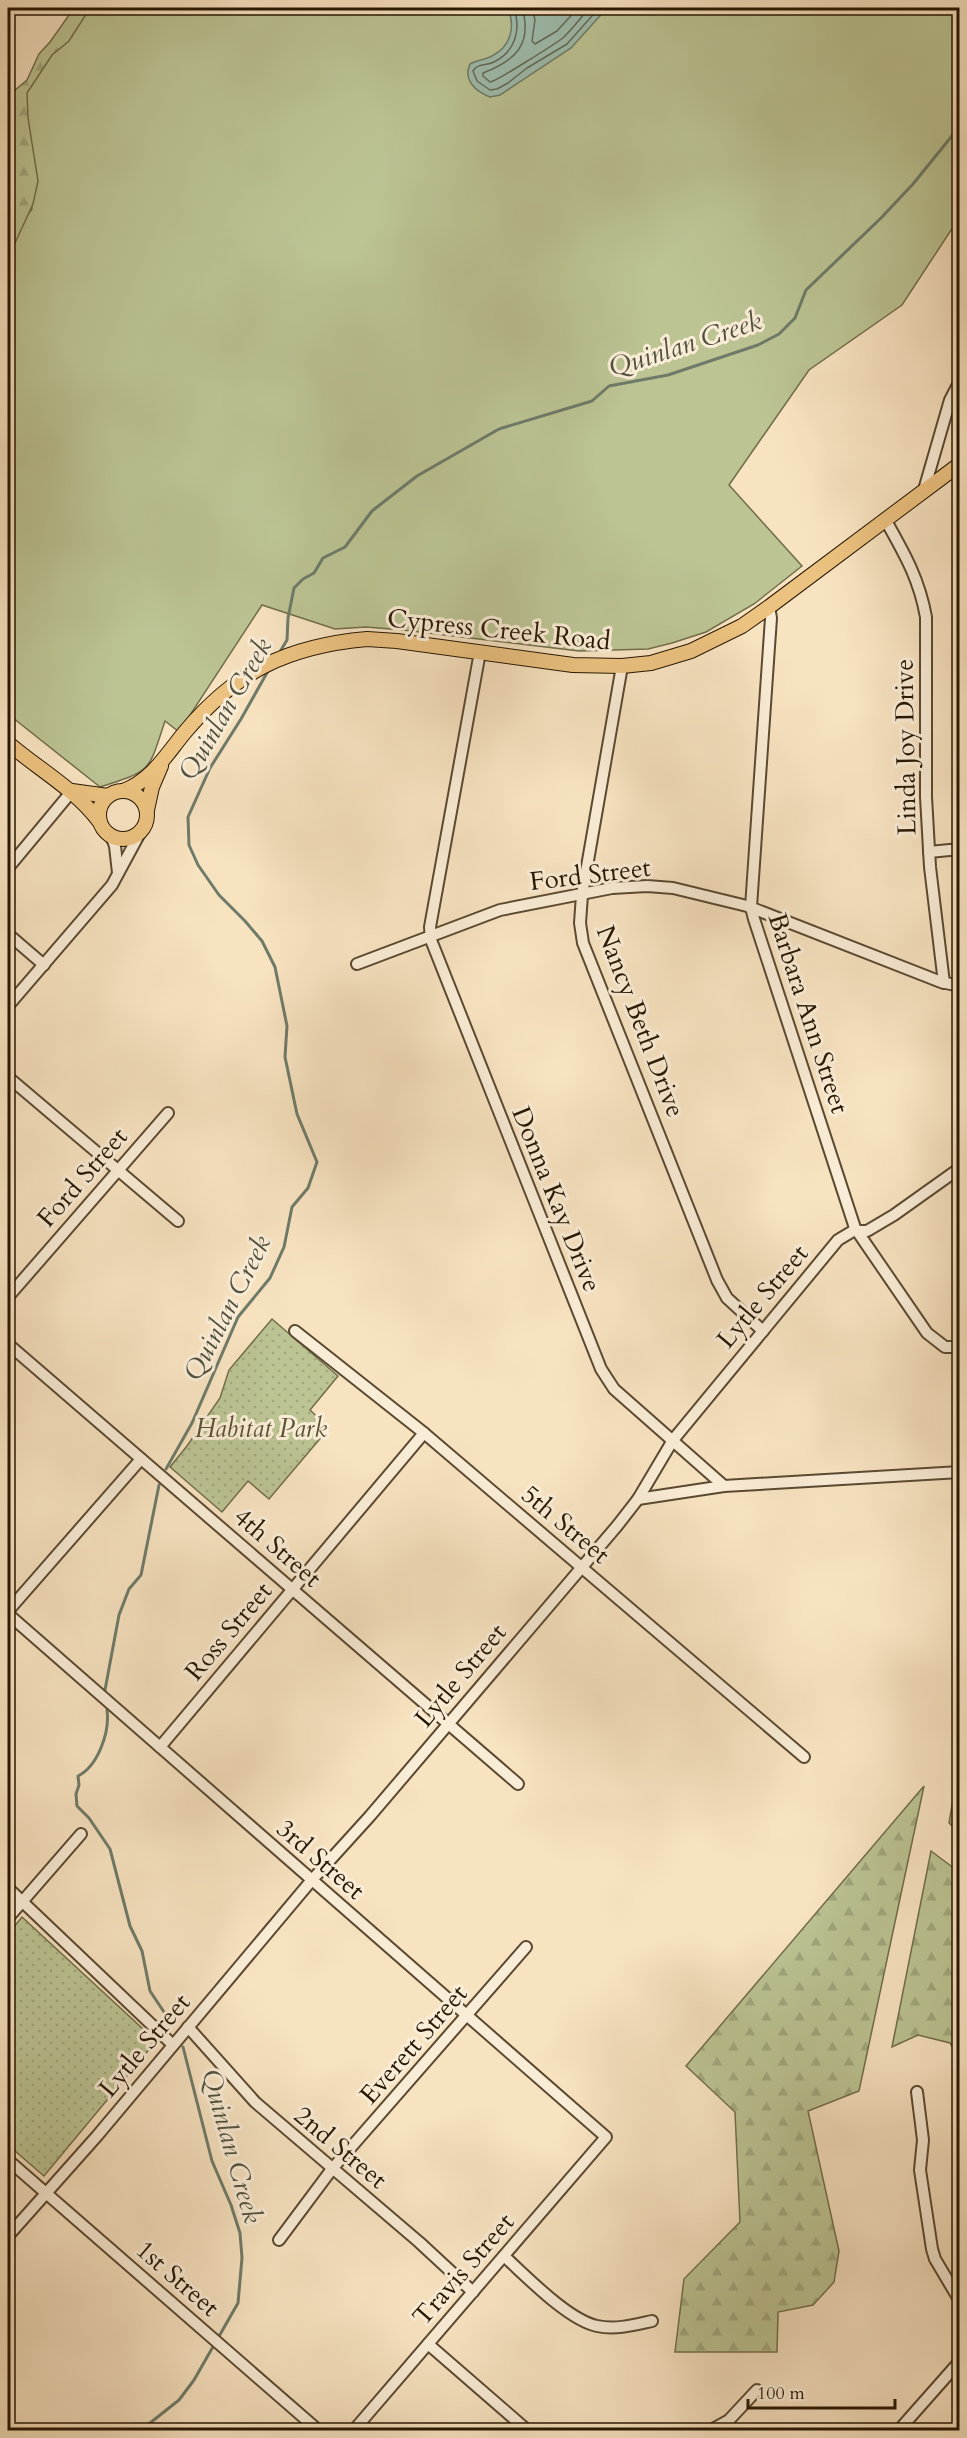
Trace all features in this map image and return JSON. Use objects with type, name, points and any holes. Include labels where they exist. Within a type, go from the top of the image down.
[{"type":"main road","name":"Cypress Creek Road","points":[[123,791],[136,786],[162,764],[199,716],[214,700],[238,681],[286,655],[336,642],[367,639],[573,665],[622,666],[651,663],[691,651],[742,626],[960,464]]},
{"type":"main road","points":[[8,743],[46,774],[72,791],[111,836],[126,839],[140,833],[147,818],[147,810],[140,798],[123,791],[108,796],[72,791]]},
{"type":"main road","name":"Cypress Creek Road","points":[[147,810],[152,787],[162,764]]},
{"type":"main road","points":[[99,821],[101,805],[108,796]]},
{"type":"street","points":[[924,490],[950,400],[960,381]]},
{"type":"street","name":"Linda Joy Drive","points":[[885,519],[913,569],[926,617],[926,797],[929,852],[944,983]]},
{"type":"street","name":"Barbara Ann Street","points":[[769,607],[771,618],[751,907],[857,1231],[927,1333],[945,1347],[960,1347]]},
{"type":"street","name":"Donna Kay Drive","points":[[480,652],[430,927],[434,952],[601,1369],[614,1389],[724,1486]]},
{"type":"street","name":"Nancy Beth Drive","points":[[622,666],[582,895],[580,923],[583,943],[717,1280],[727,1298],[763,1331]]},
{"type":"street","points":[[8,868],[72,791]]},
{"type":"street","points":[[8,1006],[99,902],[140,833]]},
{"type":"street","points":[[111,836],[115,846],[118,873]]},
{"type":"street","points":[[929,852],[960,849]]},
{"type":"street","name":"Ford Street","points":[[357,964],[500,910],[623,887],[660,886],[751,907],[944,983],[960,986]]},
{"type":"street","points":[[8,934],[44,965]]},
{"type":"street","points":[[8,1077],[178,1221]]},
{"type":"street","name":"Ford Street","points":[[8,1297],[168,1113]]},
{"type":"street","name":"Lytle Street","points":[[8,2236],[97,2136],[311,1881],[370,1816],[638,1499],[673,1440],[838,1240],[853,1231],[867,1231],[894,1215],[960,1168]]},
{"type":"street","name":"5th Street","points":[[295,1331],[424,1433],[804,1757]]},
{"type":"street","name":"4th Street","points":[[8,1344],[518,1784]]},
{"type":"street","name":"Ross Street","points":[[160,1747],[424,1433]]},
{"type":"street","points":[[8,1613],[141,1459]]},
{"type":"street","points":[[638,1499],[724,1486],[960,1472]]},
{"type":"street","name":"3rd Street","points":[[8,1613],[311,1881],[606,2137]]},
{"type":"street","points":[[8,1918],[81,1834]]},
{"type":"street","points":[[8,1888],[173,2045]]},
{"type":"street","name":"Everett Street","points":[[279,2240],[332,2169],[526,1947]]},
{"type":"street","name":"2nd Street","points":[[188,2028],[255,2102],[419,2242],[473,2292]]},
{"type":"street","points":[[917,2092],[923,2140],[920,2170],[932,2249],[935,2259],[960,2301]]},
{"type":"street","name":"Travis Street","points":[[354,2430],[606,2137]]},
{"type":"street","name":"1st Street","points":[[8,2160],[318,2430]]},
{"type":"street","points":[[504,2256],[581,2321],[607,2327],[626,2327],[652,2321]]},
{"type":"street","points":[[428,2344],[527,2430]]},
{"type":"street","points":[[899,2430],[960,2361]]},
{"type":"street","points":[[711,2430],[729,2420],[757,2390]]},
{"type":"green space","points":[[74,8],[90,8],[69,41],[52,55],[27,93],[28,118],[38,181],[33,204],[14,245],[8,249],[8,96],[27,80],[39,54]]},
{"type":"green space","points":[[76,8],[959,8],[959,218],[902,305],[809,370],[729,485],[802,566],[754,604],[706,632],[648,649],[579,651],[403,630],[366,627],[335,629],[262,605],[179,732],[165,721],[151,760],[146,767],[130,777],[100,787],[8,714],[8,239],[32,209],[18,97]]},
{"type":"green space","name":"Habitat Park","points":[[272,1319],[338,1376],[310,1410],[329,1428],[269,1499],[248,1481],[222,1512],[170,1467],[220,1398],[229,1370]]},
{"type":"green space","points":[[959,1765],[960,1832],[949,1823]]},
{"type":"green space","points":[[924,1786],[859,2091],[808,2111],[839,2251],[834,2282],[813,2305],[778,2312],[777,2352],[675,2352],[684,2279],[740,2222],[735,2112],[686,2066]]},
{"type":"green space","points":[[931,1851],[959,1872],[959,2058],[950,2043],[918,2035],[892,2047]]},
{"type":"green space","points":[[22,1917],[156,2041],[44,2176],[8,2145],[8,1934]]},
{"type":"water","points":[[508,8],[607,8],[571,48],[500,95],[490,97],[475,88],[469,80],[468,70],[470,64],[499,52],[508,41],[511,22]]},
{"type":"waterway","name":"Quinlan Creek","points":[[278,655],[287,640],[288,618],[294,588],[314,573],[323,558],[345,547],[372,511],[417,476],[499,429],[592,401],[609,386],[668,375],[758,345],[779,334],[795,318],[806,290],[913,184],[960,126]]},
{"type":"waterway","name":"Quinlan Creek","points":[[166,1469],[192,1423],[238,1317],[270,1278],[284,1247],[292,1207],[308,1188],[317,1162],[297,1114],[285,1057],[287,1026],[275,967],[262,941],[219,895],[198,865],[189,845],[188,817],[210,768],[268,671]]},
{"type":"waterway","name":"Quinlan Creek","points":[[105,1690],[119,1615],[129,1589],[141,1575],[159,1485]]},
{"type":"waterway","name":"Quinlan Creek","points":[[107,1710],[107,1728],[101,1748],[91,1765],[78,1776],[77,1806],[89,1818],[110,1849],[130,1926],[142,1951],[150,1991],[172,2024]]},
{"type":"waterway","name":"Quinlan Creek","points":[[132,2430],[150,2423],[179,2400],[194,2380],[238,2303],[242,2258],[240,2233],[212,2161],[183,2047]]}]
